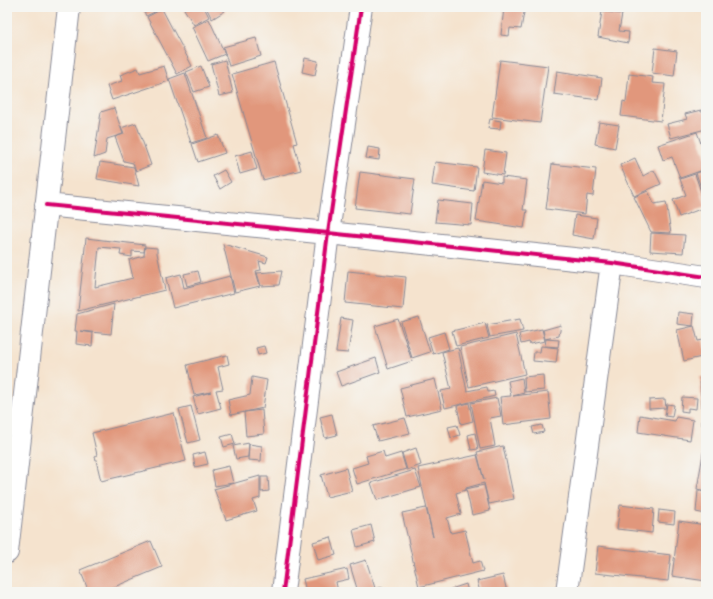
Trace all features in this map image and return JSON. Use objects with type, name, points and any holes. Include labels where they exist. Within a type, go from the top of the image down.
[{"type":"street","points":[[7,552],[69,7]]},
{"type":"street","points":[[283,592],[328,233],[362,7]]},
{"type":"street","points":[[46,205],[612,263],[706,277]]},
{"type":"street","points":[[567,592],[612,263]]},
{"type":"building","points":[[142,7],[160,7],[161,9],[146,16]]},
{"type":"building","points":[[187,7],[204,7],[209,17],[194,25],[184,9]]},
{"type":"building","points":[[206,7],[223,7],[225,11],[212,19]]},
{"type":"building","points":[[504,7],[525,7],[521,29],[510,28],[509,36],[501,35]]},
{"type":"building","points":[[162,9],[192,66],[177,74],[147,17]]},
{"type":"building","points":[[602,11],[622,14],[619,31],[629,32],[628,43],[598,37]]},
{"type":"building","points":[[209,19],[225,54],[208,61],[192,27]]},
{"type":"building","points":[[256,38],[261,56],[229,66],[223,47]]},
{"type":"building","points":[[655,48],[677,51],[674,76],[652,73]]},
{"type":"building","points":[[305,58],[318,61],[315,75],[302,72]]},
{"type":"building","points":[[225,60],[233,93],[219,96],[211,64]]},
{"type":"building","points":[[500,60],[548,66],[540,123],[492,117]]},
{"type":"building","points":[[274,62],[297,143],[294,144],[301,170],[263,180],[232,74]]},
{"type":"building","points":[[164,66],[169,81],[112,100],[107,86],[122,81],[120,75],[138,68],[140,73]]},
{"type":"building","points":[[201,66],[209,87],[194,92],[186,72]]},
{"type":"building","points":[[557,71],[602,78],[599,100],[554,94]]},
{"type":"building","points":[[185,73],[207,138],[191,143],[169,79]]},
{"type":"building","points":[[629,74],[653,77],[652,83],[665,84],[661,121],[621,116],[623,101],[626,102]]},
{"type":"building","points":[[114,108],[123,134],[107,139],[105,154],[94,158],[101,112]]},
{"type":"building","points":[[701,110],[701,112],[706,111],[706,129],[671,138],[667,124],[687,119],[685,114]]},
{"type":"building","points":[[490,119],[501,121],[500,129],[488,128]]},
{"type":"building","points":[[599,122],[619,125],[615,148],[595,144]]},
{"type":"building","points":[[136,123],[151,165],[136,171],[133,163],[124,161],[115,137],[124,134],[121,128]]},
{"type":"building","points":[[697,132],[706,158],[706,169],[680,178],[672,157],[663,160],[658,145]]},
{"type":"building","points":[[218,135],[225,153],[198,162],[192,144]]},
{"type":"building","points":[[368,147],[380,149],[379,160],[366,158]]},
{"type":"building","points":[[485,150],[506,153],[503,175],[482,172]]},
{"type":"building","points":[[252,151],[257,169],[240,174],[235,156]]},
{"type":"building","points":[[635,158],[643,176],[654,170],[661,184],[634,196],[620,165]]},
{"type":"building","points":[[100,162],[134,167],[139,186],[97,179]]},
{"type":"building","points":[[435,162],[477,167],[474,191],[432,185]]},
{"type":"building","points":[[552,164],[596,169],[593,196],[587,195],[585,214],[546,209]]},
{"type":"building","points":[[224,170],[231,182],[220,189],[213,176]]},
{"type":"building","points":[[706,170],[706,202],[696,173]]},
{"type":"building","points":[[360,172],[415,179],[410,214],[355,208]]},
{"type":"building","points":[[695,174],[706,207],[679,217],[673,200],[686,195],[680,179]]},
{"type":"building","points":[[502,177],[527,180],[523,210],[527,210],[524,228],[476,221],[482,180],[502,183]]},
{"type":"building","points":[[648,191],[654,204],[666,202],[671,233],[651,232],[634,197]]},
{"type":"building","points":[[438,200],[473,204],[471,225],[435,222]]},
{"type":"building","points":[[575,215],[597,218],[594,239],[572,235]]},
{"type":"building","points":[[651,233],[685,235],[683,253],[650,251]]},
{"type":"building","points":[[86,238],[145,245],[144,252],[132,251],[132,257],[120,255],[121,249],[99,247],[95,287],[133,278],[129,260],[144,256],[145,247],[157,248],[165,290],[78,311]]},
{"type":"building","points":[[223,244],[268,257],[266,263],[259,261],[261,270],[256,271],[260,286],[235,292]]},
{"type":"building","points":[[198,271],[201,282],[187,286],[184,274]]},
{"type":"building","points":[[282,271],[279,285],[261,286],[257,273]]},
{"type":"building","points":[[348,271],[406,277],[403,309],[345,303]]},
{"type":"building","points":[[181,274],[184,288],[230,276],[234,293],[173,308],[166,278]]},
{"type":"building","points":[[114,304],[111,334],[80,331],[93,333],[92,346],[76,344],[77,331],[75,331],[77,314]]},
{"type":"building","points":[[678,312],[694,314],[693,326],[677,324]]},
{"type":"building","points":[[419,317],[430,352],[412,358],[401,322]]},
{"type":"building","points":[[341,318],[353,320],[348,353],[336,352]]},
{"type":"building","points":[[398,319],[412,361],[388,369],[375,326]]},
{"type":"building","points":[[520,319],[523,331],[490,337],[487,325]]},
{"type":"building","points":[[485,323],[489,338],[456,346],[452,331]]},
{"type":"building","points":[[561,325],[559,336],[545,339],[543,330]]},
{"type":"building","points":[[694,326],[698,341],[703,340],[706,356],[684,361],[677,330]]},
{"type":"building","points":[[542,329],[545,341],[521,344],[519,334]]},
{"type":"building","points":[[444,332],[449,349],[433,354],[428,337]]},
{"type":"building","points":[[516,334],[525,374],[469,387],[460,347]]},
{"type":"building","points":[[546,339],[559,340],[558,347],[545,346]]},
{"type":"building","points":[[264,346],[266,353],[258,355],[256,348]]},
{"type":"building","points":[[541,346],[558,348],[556,363],[533,361],[534,352],[540,352]]},
{"type":"building","points":[[458,348],[467,391],[487,387],[488,392],[494,391],[495,396],[445,408],[441,391],[451,389],[442,352]]},
{"type":"building","points":[[227,355],[229,364],[218,367],[223,389],[216,390],[221,408],[198,414],[193,397],[211,392],[194,395],[187,365]]},
{"type":"building","points":[[376,358],[380,372],[341,386],[336,372]]},
{"type":"building","points":[[543,375],[544,390],[525,392],[524,377]]},
{"type":"building","points":[[252,377],[267,380],[263,408],[231,415],[228,400],[250,395]]},
{"type":"building","points":[[700,377],[706,377],[706,394],[701,395]]},
{"type":"building","points":[[522,378],[524,393],[513,396],[548,392],[551,419],[503,425],[500,397],[511,396],[508,381]]},
{"type":"building","points":[[435,379],[442,409],[407,417],[400,388]]},
{"type":"building","points":[[702,396],[706,396],[706,425],[702,425]]},
{"type":"building","points":[[682,397],[697,398],[696,409],[688,408],[688,412],[681,411]]},
{"type":"building","points":[[497,398],[501,416],[490,418],[495,446],[480,449],[471,403]]},
{"type":"building","points":[[665,399],[666,408],[649,409],[649,400]]},
{"type":"building","points":[[469,403],[473,421],[461,424],[457,406]]},
{"type":"building","points":[[667,404],[674,405],[672,417],[665,416]]},
{"type":"building","points":[[191,406],[200,440],[188,443],[179,409]]},
{"type":"building","points":[[262,410],[264,434],[246,436],[244,412]]},
{"type":"building","points":[[174,413],[186,461],[101,481],[95,456],[97,455],[92,433]]},
{"type":"building","points":[[332,414],[337,435],[325,438],[320,417]]},
{"type":"building","points":[[640,415],[675,421],[676,417],[693,420],[690,440],[638,432]]},
{"type":"building","points":[[405,418],[410,433],[378,441],[373,426]]},
{"type":"building","points":[[457,425],[460,435],[451,438],[448,427]]},
{"type":"building","points":[[542,425],[544,432],[534,434],[532,427]]},
{"type":"building","points":[[475,433],[478,449],[471,450],[468,435]]},
{"type":"building","points":[[232,434],[235,444],[224,447],[221,437]]},
{"type":"building","points":[[706,442],[706,491],[697,489]]},
{"type":"building","points":[[249,443],[248,457],[236,459],[233,446]]},
{"type":"building","points":[[249,444],[262,446],[261,461],[248,460]]},
{"type":"building","points":[[503,446],[514,499],[489,504],[484,483],[466,488],[466,490],[456,493],[461,514],[447,518],[451,533],[465,530],[473,563],[480,561],[483,571],[419,587],[402,513],[426,508],[433,537],[418,468],[477,455],[484,480],[477,452]]},
{"type":"building","points":[[416,448],[421,465],[407,470],[402,453]]},
{"type":"building","points":[[383,451],[385,458],[401,453],[406,469],[357,484],[352,468],[368,463],[366,456]]},
{"type":"building","points":[[205,452],[208,464],[195,467],[193,455]]},
{"type":"building","points":[[229,466],[233,483],[215,486],[212,470]]},
{"type":"building","points":[[346,468],[352,491],[327,497],[321,475]]},
{"type":"building","points":[[415,470],[421,487],[377,500],[371,483]]},
{"type":"building","points":[[260,476],[260,498],[253,500],[257,511],[226,520],[214,489]]},
{"type":"building","points":[[261,477],[268,477],[269,491],[261,492]]},
{"type":"building","points":[[484,485],[490,511],[472,515],[466,489]]},
{"type":"building","points":[[698,491],[706,492],[706,514],[696,512]]},
{"type":"building","points":[[620,505],[654,509],[652,533],[617,529]]},
{"type":"building","points":[[659,510],[675,512],[674,524],[658,522]]},
{"type":"building","points":[[679,521],[706,525],[706,581],[672,576]]},
{"type":"building","points":[[371,525],[375,542],[357,547],[353,530]]},
{"type":"building","points":[[331,537],[336,555],[318,560],[313,542]]},
{"type":"building","points":[[151,541],[162,567],[102,592],[89,592],[80,570]]},
{"type":"building","points":[[598,546],[671,555],[668,581],[595,573]]},
{"type":"building","points":[[366,560],[375,588],[358,592],[350,565]]},
{"type":"building","points":[[347,569],[349,579],[336,582],[338,592],[306,592],[303,579]]},
{"type":"building","points":[[503,575],[507,592],[480,592],[477,581]]},
{"type":"building","points":[[466,584],[468,592],[442,592]]},
{"type":"building","points":[[382,587],[383,592],[366,592]]},
{"type":"cycle path","points":[[283,592],[328,233],[361,7]]},
{"type":"cycle path","points":[[46,205],[612,263],[706,277]]}]
